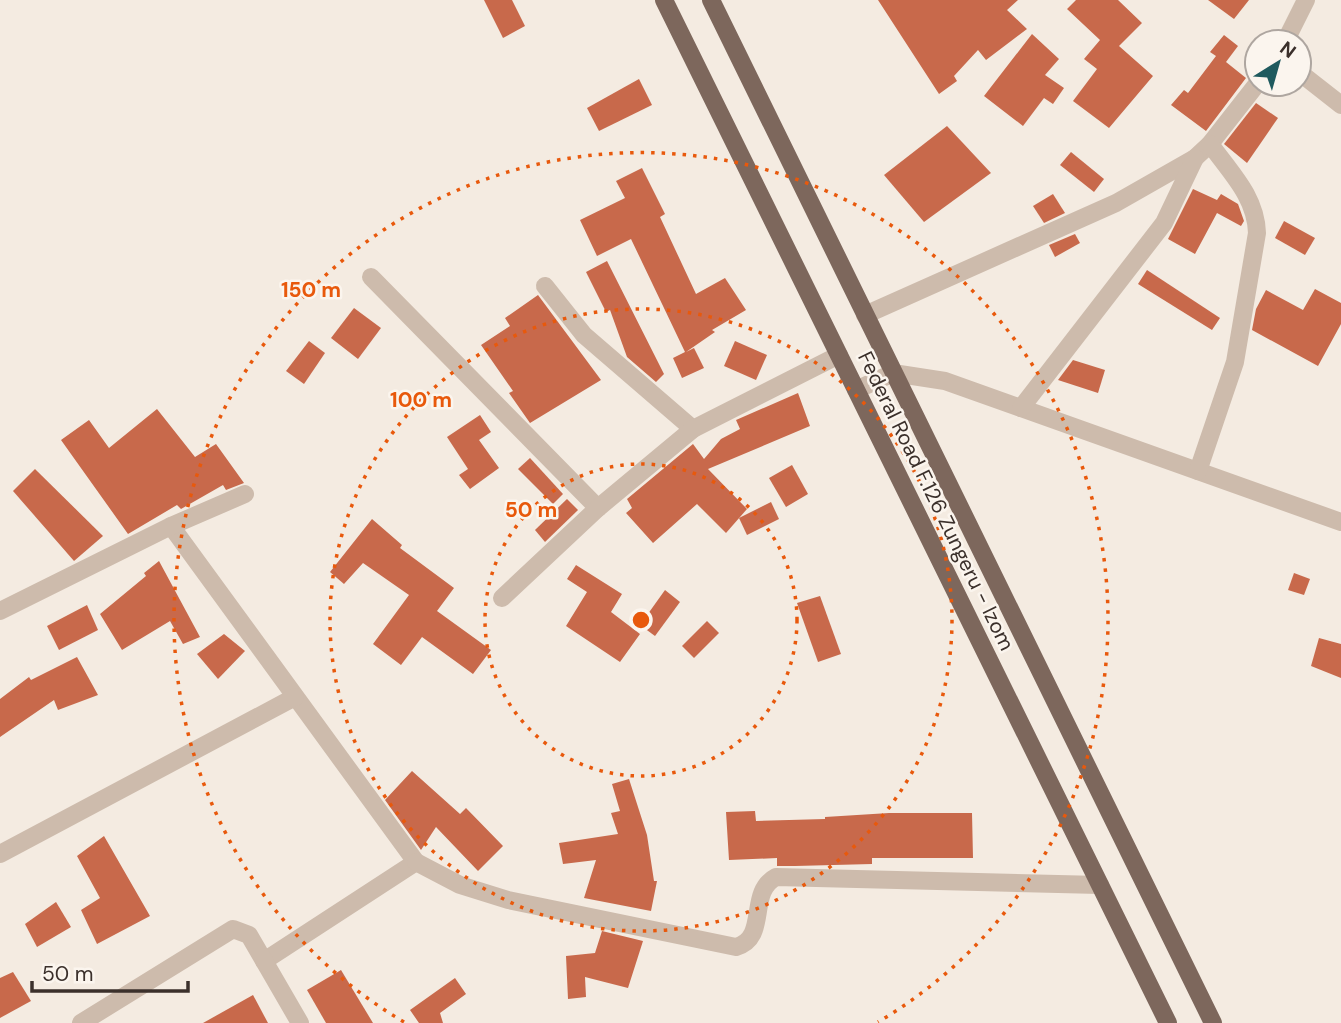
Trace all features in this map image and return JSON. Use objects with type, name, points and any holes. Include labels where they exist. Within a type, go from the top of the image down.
[{"type":"main road","name":"Federal Road F.126 Zungeru - Izom","points":[[664,0],[1168,1023]]},
{"type":"main road","name":"Federal Road F.126 Zungeru - Izom","points":[[711,0],[1213,1023]]},
{"type":"street","points":[[1292,28],[1306,0]]},
{"type":"street","points":[[1313,83],[1341,105]]},
{"type":"street","points":[[865,315],[1116,203],[1195,158],[1210,144],[1246,98]]},
{"type":"street","points":[[1198,471],[1235,362],[1257,233],[1256,215],[1250,197],[1210,144]]},
{"type":"street","points":[[1021,408],[1164,223],[1195,158]]},
{"type":"street","points":[[371,277],[598,508]]},
{"type":"street","points":[[545,286],[584,335],[693,429]]},
{"type":"street","points":[[502,598],[598,508],[693,429],[839,355]]},
{"type":"street","points":[[856,390],[893,373],[945,381],[1341,522]]},
{"type":"street","points":[[0,611],[172,526],[245,495]]},
{"type":"street","points":[[172,526],[416,862],[460,885],[508,900],[736,947],[744,945],[754,933],[761,891],[766,883],[776,877],[1100,885]]},
{"type":"street","points":[[0,854],[295,697]]},
{"type":"street","points":[[264,961],[416,862]]},
{"type":"street","points":[[81,1023],[233,929],[249,935],[300,1023]]},
{"type":"building","points":[[484,0],[512,0],[525,26],[503,38]]},
{"type":"building","points":[[878,0],[1018,0],[1007,10],[1027,29],[986,60],[978,50],[954,76],[957,81],[939,94]]},
{"type":"building","points":[[1076,0],[1118,0],[1142,23],[1119,46],[1153,76],[1109,128],[1073,101],[1097,69],[1084,59],[1100,40],[1067,9]]},
{"type":"building","points":[[1208,0],[1249,0],[1234,19]]},
{"type":"building","points":[[1032,34],[1059,59],[1045,75],[1064,88],[1053,104],[1044,98],[1023,126],[984,96]]},
{"type":"building","points":[[1224,35],[1238,46],[1226,62],[1243,76],[1243,82],[1206,131],[1171,105],[1184,90],[1188,93],[1216,56],[1210,52]]},
{"type":"building","points":[[639,79],[652,105],[599,131],[587,108]]},
{"type":"building","points":[[1256,103],[1278,118],[1247,163],[1224,144]]},
{"type":"building","points":[[947,126],[991,173],[924,222],[884,175]]},
{"type":"building","points":[[1071,152],[1104,179],[1094,192],[1060,165]]},
{"type":"building","points":[[642,168],[665,214],[660,217],[696,294],[725,278],[746,310],[712,330],[715,332],[686,352],[694,348],[704,368],[682,378],[673,358],[685,352],[631,239],[597,256],[580,220],[625,198],[616,181]]},
{"type":"building","points":[[1193,189],[1217,200],[1221,194],[1238,204],[1244,221],[1241,226],[1217,213],[1195,254],[1168,239]]},
{"type":"building","points":[[1053,194],[1065,213],[1044,223],[1033,206]]},
{"type":"building","points":[[1284,221],[1315,238],[1305,255],[1275,238]]},
{"type":"building","points":[[1075,234],[1080,243],[1055,257],[1049,245]]},
{"type":"building","points":[[607,261],[664,374],[656,382],[627,357],[610,310],[606,312],[586,272]]},
{"type":"building","points":[[1147,270],[1220,318],[1212,330],[1138,284]]},
{"type":"building","points":[[1315,289],[1341,303],[1341,324],[1318,366],[1252,330],[1256,309],[1266,290],[1303,310]]},
{"type":"building","points":[[538,295],[601,380],[530,423],[509,393],[513,391],[481,345],[510,326],[505,318]]},
{"type":"building","points":[[354,308],[381,328],[358,359],[331,338]]},
{"type":"building","points":[[309,341],[325,353],[304,384],[286,371]]},
{"type":"building","points":[[735,341],[767,355],[756,380],[724,366]]},
{"type":"building","points":[[1073,360],[1105,370],[1098,393],[1058,380]]},
{"type":"building","points":[[798,393],[810,426],[708,469],[747,509],[726,533],[697,504],[653,543],[626,513],[632,508],[627,499],[693,444],[704,459],[721,439],[740,429],[736,420]]},
{"type":"building","points":[[157,409],[195,457],[216,444],[244,483],[226,490],[223,485],[181,509],[177,505],[128,534],[61,440],[89,420],[109,448]]},
{"type":"building","points":[[480,415],[491,432],[479,440],[499,468],[470,489],[459,475],[468,469],[447,437]]},
{"type":"building","points":[[530,458],[563,494],[553,504],[518,469]]},
{"type":"building","points":[[792,465],[808,494],[786,507],[769,478]]},
{"type":"building","points":[[35,469],[103,536],[74,561],[13,491]]},
{"type":"building","points":[[567,499],[578,510],[545,542],[535,530]]},
{"type":"building","points":[[771,502],[779,519],[747,535],[739,518]]},
{"type":"building","points":[[372,519],[402,545],[400,548],[454,588],[437,611],[491,650],[473,674],[422,637],[401,665],[373,644],[409,595],[363,563],[344,584],[330,572]]},
{"type":"building","points":[[159,561],[200,637],[183,644],[170,621],[122,650],[100,614],[146,576],[144,573]]},
{"type":"building","points":[[576,565],[622,594],[611,612],[640,634],[620,662],[566,626],[587,592],[567,579]]},
{"type":"building","points":[[1294,573],[1310,579],[1304,595],[1288,590]]},
{"type":"building","points":[[665,590],[680,602],[655,636],[640,625]]},
{"type":"building","points":[[820,596],[841,654],[818,662],[797,603]]},
{"type":"building","points":[[87,605],[98,630],[59,650],[47,626]]},
{"type":"building","points":[[707,621],[719,633],[694,658],[682,646]]},
{"type":"building","points":[[224,634],[245,651],[218,679],[197,654]]},
{"type":"building","points":[[1319,638],[1341,644],[1341,678],[1311,666]]},
{"type":"building","points":[[77,657],[98,695],[58,710],[54,700],[0,737],[0,699],[29,677],[31,680]]},
{"type":"building","points":[[412,771],[460,814],[466,808],[503,846],[478,871],[436,827],[421,850],[385,800]]},
{"type":"building","points":[[629,779],[647,835],[654,881],[657,881],[651,911],[584,898],[596,860],[563,864],[559,843],[618,834],[611,813],[620,811],[612,784]]},
{"type":"building","points":[[755,811],[756,821],[825,819],[889,813],[972,813],[973,858],[872,858],[872,864],[795,866],[777,866],[777,858],[729,860],[726,812]]},
{"type":"building","points":[[104,836],[150,916],[97,944],[81,910],[100,898],[77,856]]},
{"type":"building","points":[[56,902],[71,927],[37,947],[25,924]]},
{"type":"building","points":[[602,931],[643,941],[628,988],[585,977],[586,997],[568,999],[566,956],[595,953]]},
{"type":"building","points":[[341,970],[373,1023],[326,1023],[307,990]]},
{"type":"building","points":[[13,972],[31,1001],[0,1018],[0,978]]},
{"type":"building","points":[[455,978],[466,994],[440,1013],[443,1023],[419,1023],[410,1010]]},
{"type":"building","points":[[253,995],[268,1023],[203,1023]]}]
